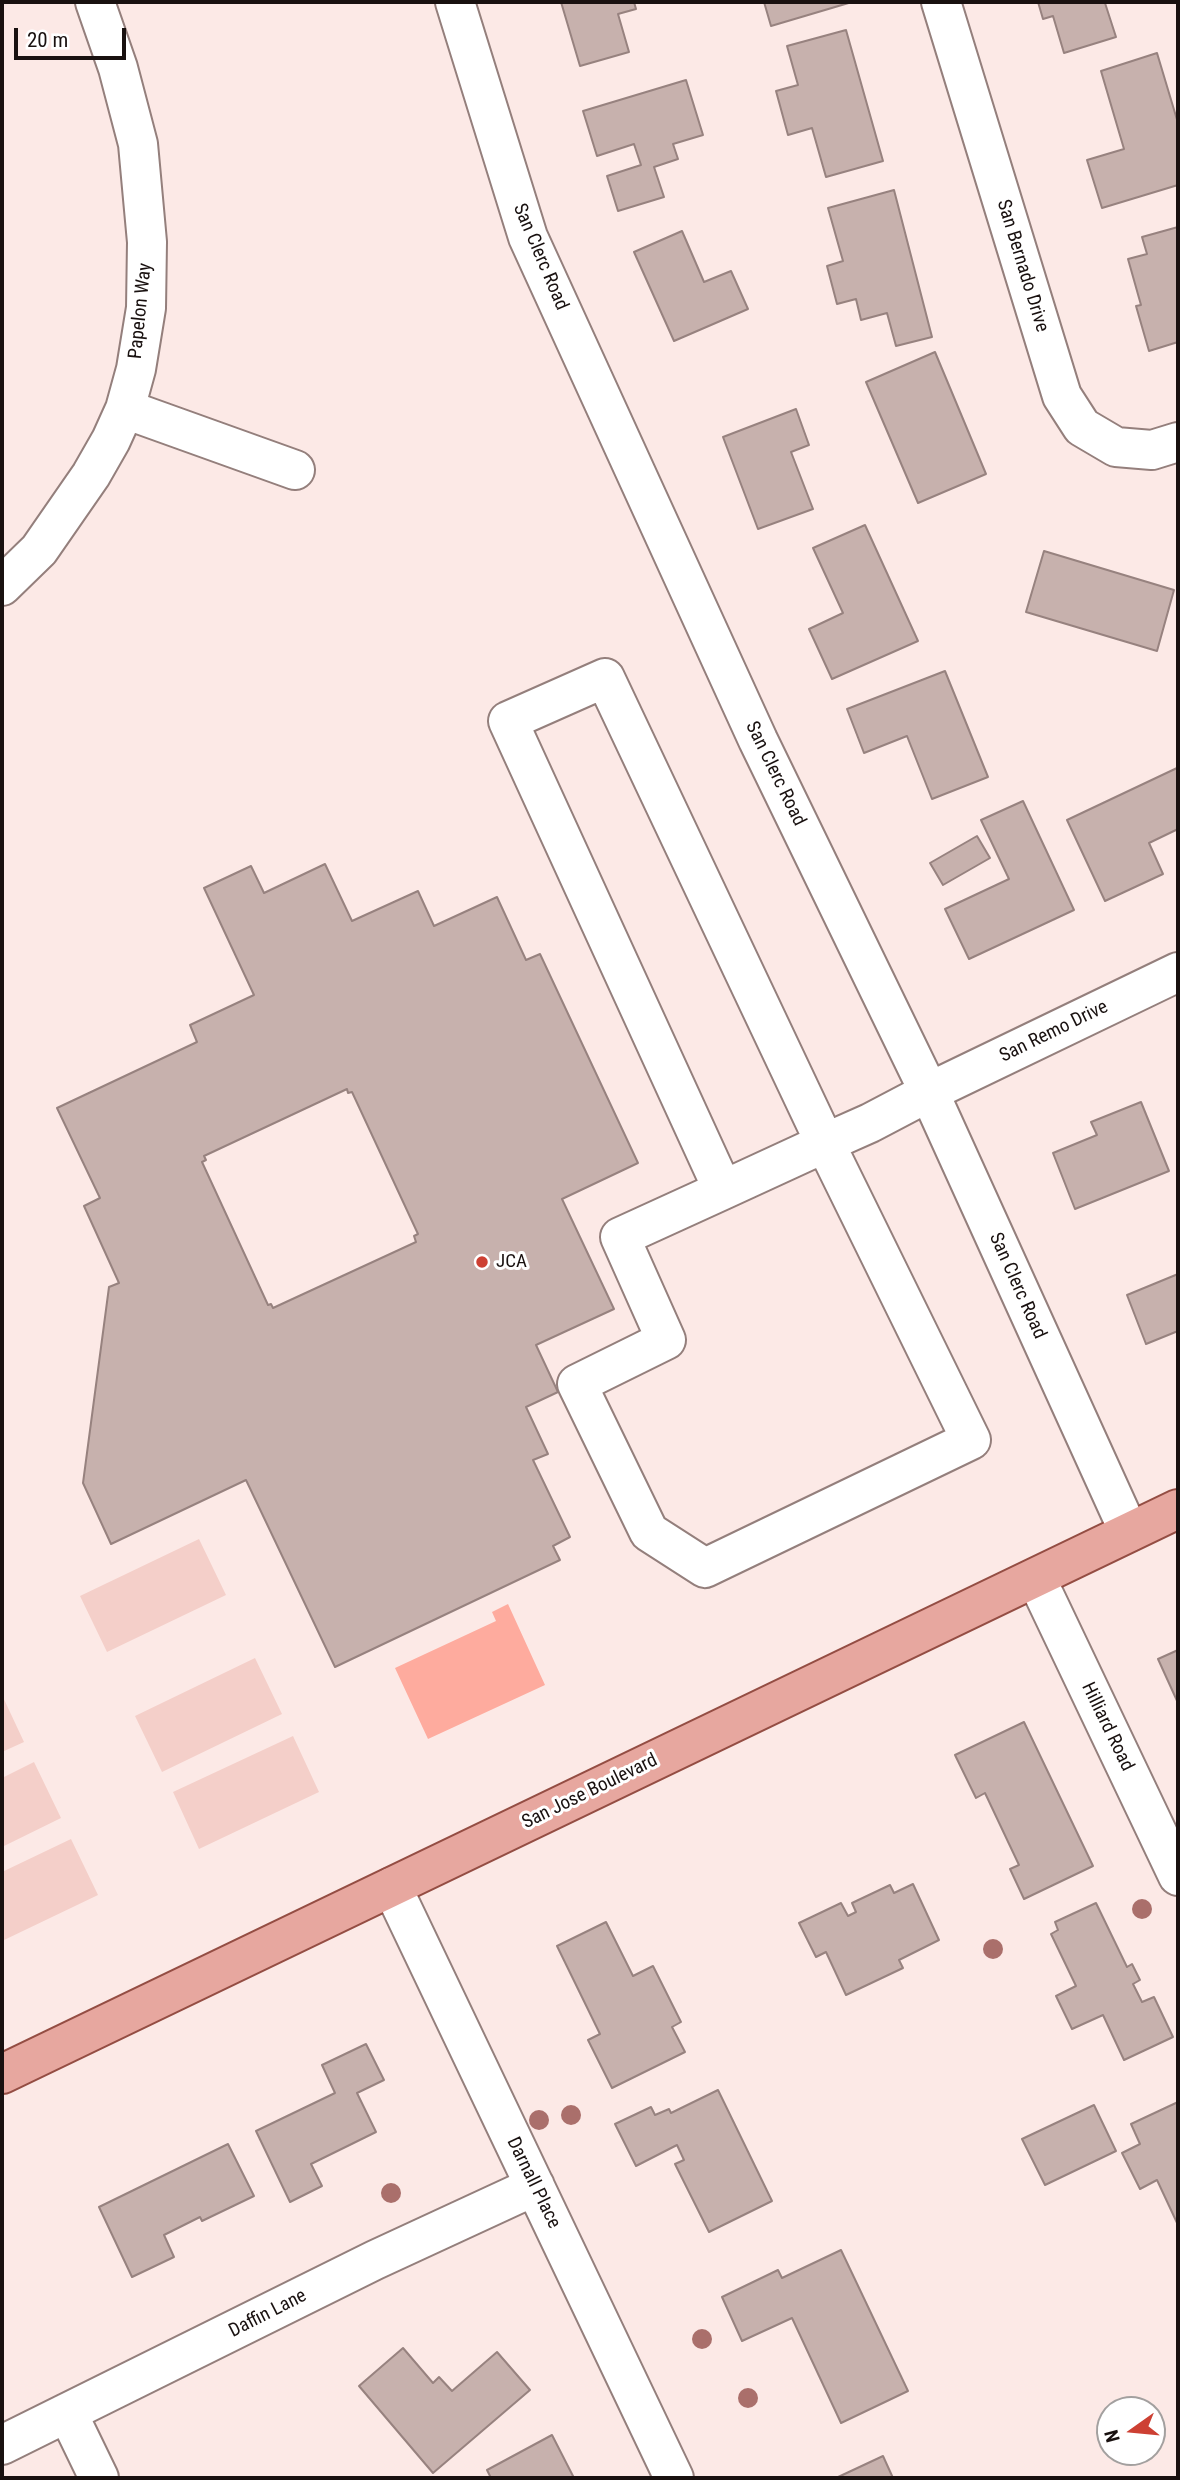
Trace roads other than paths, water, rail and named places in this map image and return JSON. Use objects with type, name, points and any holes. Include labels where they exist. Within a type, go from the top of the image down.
[{"type":"main road","name":"San Jose Boulevard","points":[[2,2074],[1178,1508]]},
{"type":"street","name":"Papelon Way","points":[[2,586],[38,550],[91,475],[125,409],[136,369],[146,308],[144,183],[135,131],[96,2]]},
{"type":"street","name":"San Clerc Road","points":[[454,2],[528,237],[758,740],[929,1092],[1129,1532]]},
{"type":"street","name":"San Bernado Drive","points":[[941,2],[1062,396],[1082,427],[1115,447],[1152,450],[1178,442]]},
{"type":"street","points":[[125,409],[295,470]]},
{"type":"street","points":[[723,1190],[508,721],[605,678],[825,1143]]},
{"type":"street","name":"San Remo Drive","points":[[825,1143],[971,1440],[705,1568],[649,1532],[577,1384],[666,1340],[620,1237],[825,1143],[870,1123],[1178,972]]},
{"type":"street","name":"Hilliard Road","points":[[1036,1578],[1178,1876]]},
{"type":"street","name":"Darnall Place","points":[[392,1887],[674,2478]]},
{"type":"street","name":"Daffin Lane","points":[[2,2445],[375,2260],[535,2186]]},
{"type":"street","points":[[68,2414],[99,2478]]},
{"type":"place","name":"JCA","points":[[482,1262]]}]
